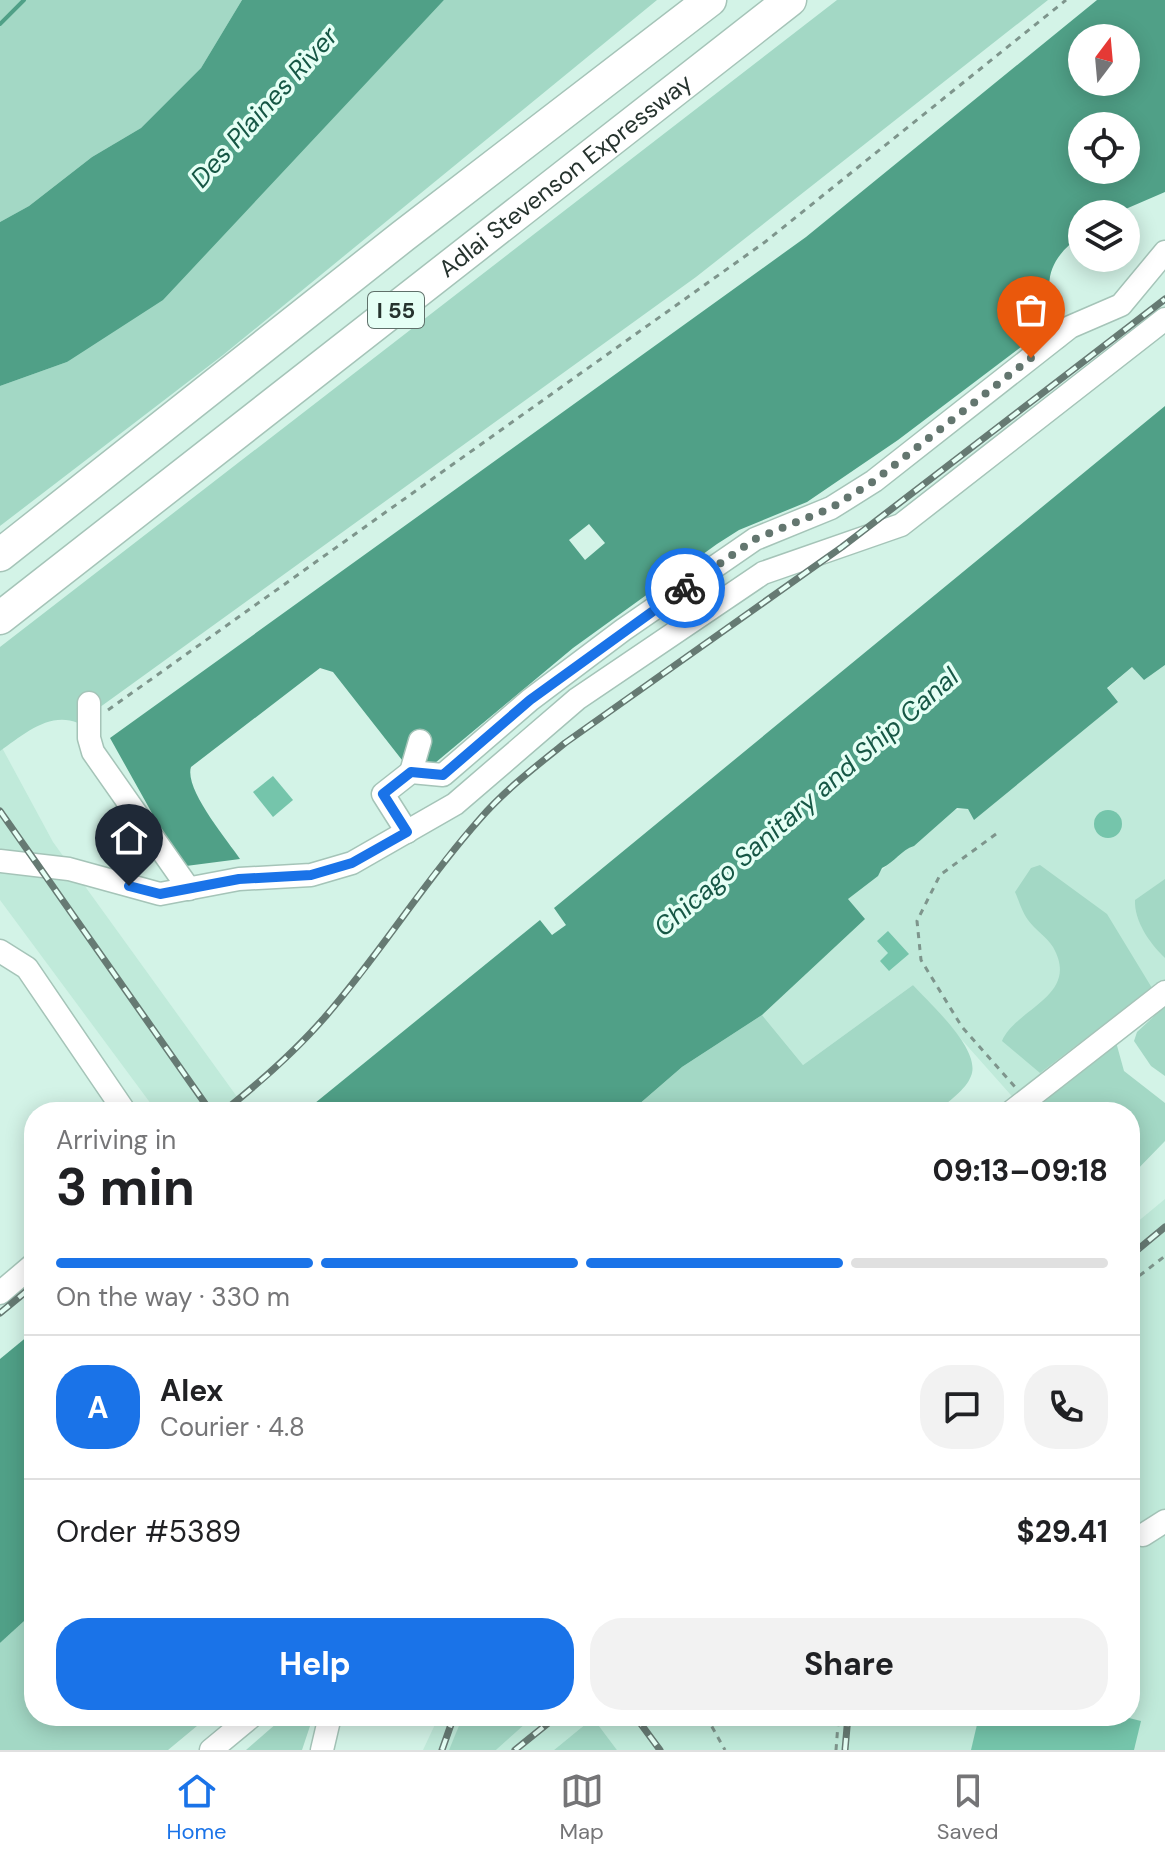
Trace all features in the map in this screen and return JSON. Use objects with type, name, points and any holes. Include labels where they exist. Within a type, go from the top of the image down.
[{"type":"highway","points":[[615,73],[695,0]]},
{"type":"highway","name":"I 55","points":[[0,555],[710,0]]},
{"type":"highway","name":"Adlai Stevenson Expressway","points":[[0,618],[790,0]]},
{"type":"lane","points":[[411,772],[443,775],[530,700],[623,630],[755,539],[831,508],[874,481],[1070,327],[1121,305],[1165,252]]},
{"type":"lane","points":[[1121,305],[1144,335]]},
{"type":"lane","points":[[1036,314],[1057,337]]},
{"type":"lane","points":[[0,861],[69,869],[160,894],[239,879],[311,875],[352,863],[455,804],[577,699],[763,573],[901,525],[1165,319]]},
{"type":"lane","points":[[89,713],[93,752],[189,889]]},
{"type":"lane","points":[[407,832],[383,794],[411,772],[420,741]]},
{"type":"lane","points":[[0,951],[27,968],[118,1102]]},
{"type":"lane","points":[[1024,1102],[1165,992]]},
{"type":"lane","points":[[0,1293],[24,1273]]},
{"type":"lane","points":[[1143,1535],[1165,1521]]},
{"type":"lane","points":[[211,1750],[240,1726]]},
{"type":"lane","points":[[322,1750],[328,1726]]},
{"type":"path","points":[[89,713],[765,242],[1066,0]]},
{"type":"path","points":[[996,834],[940,875],[917,921],[921,960],[962,1027],[1016,1102]]},
{"type":"path","points":[[1140,1275],[1165,1256]]},
{"type":"path","points":[[712,1726],[725,1750]]},
{"type":"path","points":[[836,1750],[838,1726]]},
{"type":"shaded area","points":[[0,0],[242,0],[201,68],[141,128],[92,157],[29,206],[0,222]]},
{"type":"shaded area","points":[[444,0],[657,0],[223,355],[0,526],[0,386],[67,362],[231,225]]},
{"type":"shaded area","points":[[837,0],[1048,0],[696,277],[78,723],[67,720],[47,722],[0,751],[0,647]]},
{"type":"shaded area","points":[[1165,665],[1165,1006],[1046,1102],[1017,1102],[913,985],[803,1065],[762,1015],[864,919],[848,899],[952,810],[968,809],[975,819],[1118,702],[1107,689],[1132,667],[1144,680]]},
{"type":"shaded area","points":[[0,744],[53,842],[241,1102],[150,1102],[0,900]]},
{"type":"shaded area","points":[[1040,865],[1107,914],[1152,988],[1040,1073],[1002,1041],[1009,1029],[1053,990],[1059,978],[1059,964],[1053,947],[1028,920],[1015,892],[1031,868]]},
{"type":"shaded area","points":[[1165,879],[1165,958],[1144,932],[1137,916],[1135,900]]},
{"type":"shaded area","points":[[913,985],[962,1041],[972,1065],[971,1076],[965,1086],[949,1102],[642,1102],[682,1067],[762,1015],[803,1065]]},
{"type":"shaded area","points":[[1165,1006],[1165,1076],[1151,1066],[1134,1041],[1137,1032]]},
{"type":"shaded area","points":[[1116,1042],[1124,1071],[1165,1103],[1165,1141],[1140,1167],[1140,1102],[1043,1102],[1068,1075]]},
{"type":"shaded area","points":[[1165,1199],[1165,1750],[617,1750],[599,1726],[1140,1726],[1140,1220]]},
{"type":"shaded area","points":[[24,1621],[24,1726],[197,1726],[168,1750],[0,1750],[0,1643]]},
{"type":"shaded area","points":[[274,1726],[310,1726],[302,1750],[246,1750]]},
{"type":"shaded area","points":[[434,1726],[459,1726],[449,1750],[423,1750]]},
{"type":"shaded area","points":[[459,1726],[523,1726],[496,1750],[449,1750]]},
{"type":"shaded area","points":[[523,1726],[583,1726],[554,1750],[496,1750]]},
{"type":"shaded area","points":[[583,1726],[599,1726],[617,1750],[554,1750]]},
{"type":"water","name":"Des Plaines River","points":[[242,0],[444,0],[163,300],[67,362],[0,386],[0,222],[29,206],[92,157],[141,128],[201,68]]},
{"type":"water","points":[[1097,0],[1165,0],[1165,192],[1140,203],[1140,200],[1068,200],[1068,247],[1059,256],[1051,273],[1049,283],[1053,304],[1037,335],[898,440],[807,502],[739,530],[717,544],[573,648],[435,763],[402,760],[333,672],[320,668],[191,767],[194,788],[200,801],[240,859],[186,866],[176,856],[110,738],[806,237]],"holes":[[[589,524],[605,543],[585,560],[569,540]]]},
{"type":"water","name":"Chicago Sanitary and Ship Canal","points":[[1165,406],[1165,665],[1144,680],[1132,667],[1107,688],[1118,702],[974,820],[968,809],[957,808],[914,846],[882,868],[878,876],[848,899],[865,919],[762,1015],[682,1067],[642,1102],[316,1102],[540,920],[552,935],[566,925],[554,908]]},
{"type":"water","points":[[24,1339],[24,1621],[0,1643],[0,1359]]},
{"type":"building","points":[[273,776],[293,800],[273,817],[253,792]]},
{"type":"building","points":[[1108,810],[1118,814],[1122,824],[1118,834],[1108,838],[1098,834],[1094,824],[1098,814]]},
{"type":"building","points":[[888,931],[909,954],[889,971],[880,961],[888,953],[877,941]]},
{"type":"building","points":[[977,1726],[1140,1726],[1134,1750],[971,1750]]},
{"type":"waterway","points":[[0,24],[24,0]]},
{"type":"railway","points":[[235,1102],[313,1030],[459,844],[489,809],[520,780],[565,743],[842,547],[1165,299]]},
{"type":"railway","points":[[0,811],[204,1102]]},
{"type":"railway","points":[[1140,1248],[1165,1227]]},
{"type":"railway","points":[[0,1313],[24,1293]]},
{"type":"railway","points":[[442,1750],[450,1726]]},
{"type":"railway","points":[[515,1750],[545,1726]]},
{"type":"railway","points":[[642,1726],[660,1750]]},
{"type":"railway","points":[[845,1750],[847,1726]]},
{"type":"way so far","points":[[685,588],[755,539],[831,508],[874,481],[1031,358]]},
{"type":"route","points":[[129,886],[160,894],[239,879],[311,875],[352,863],[407,832],[383,794],[411,772],[443,775],[530,700],[685,588]]}]
